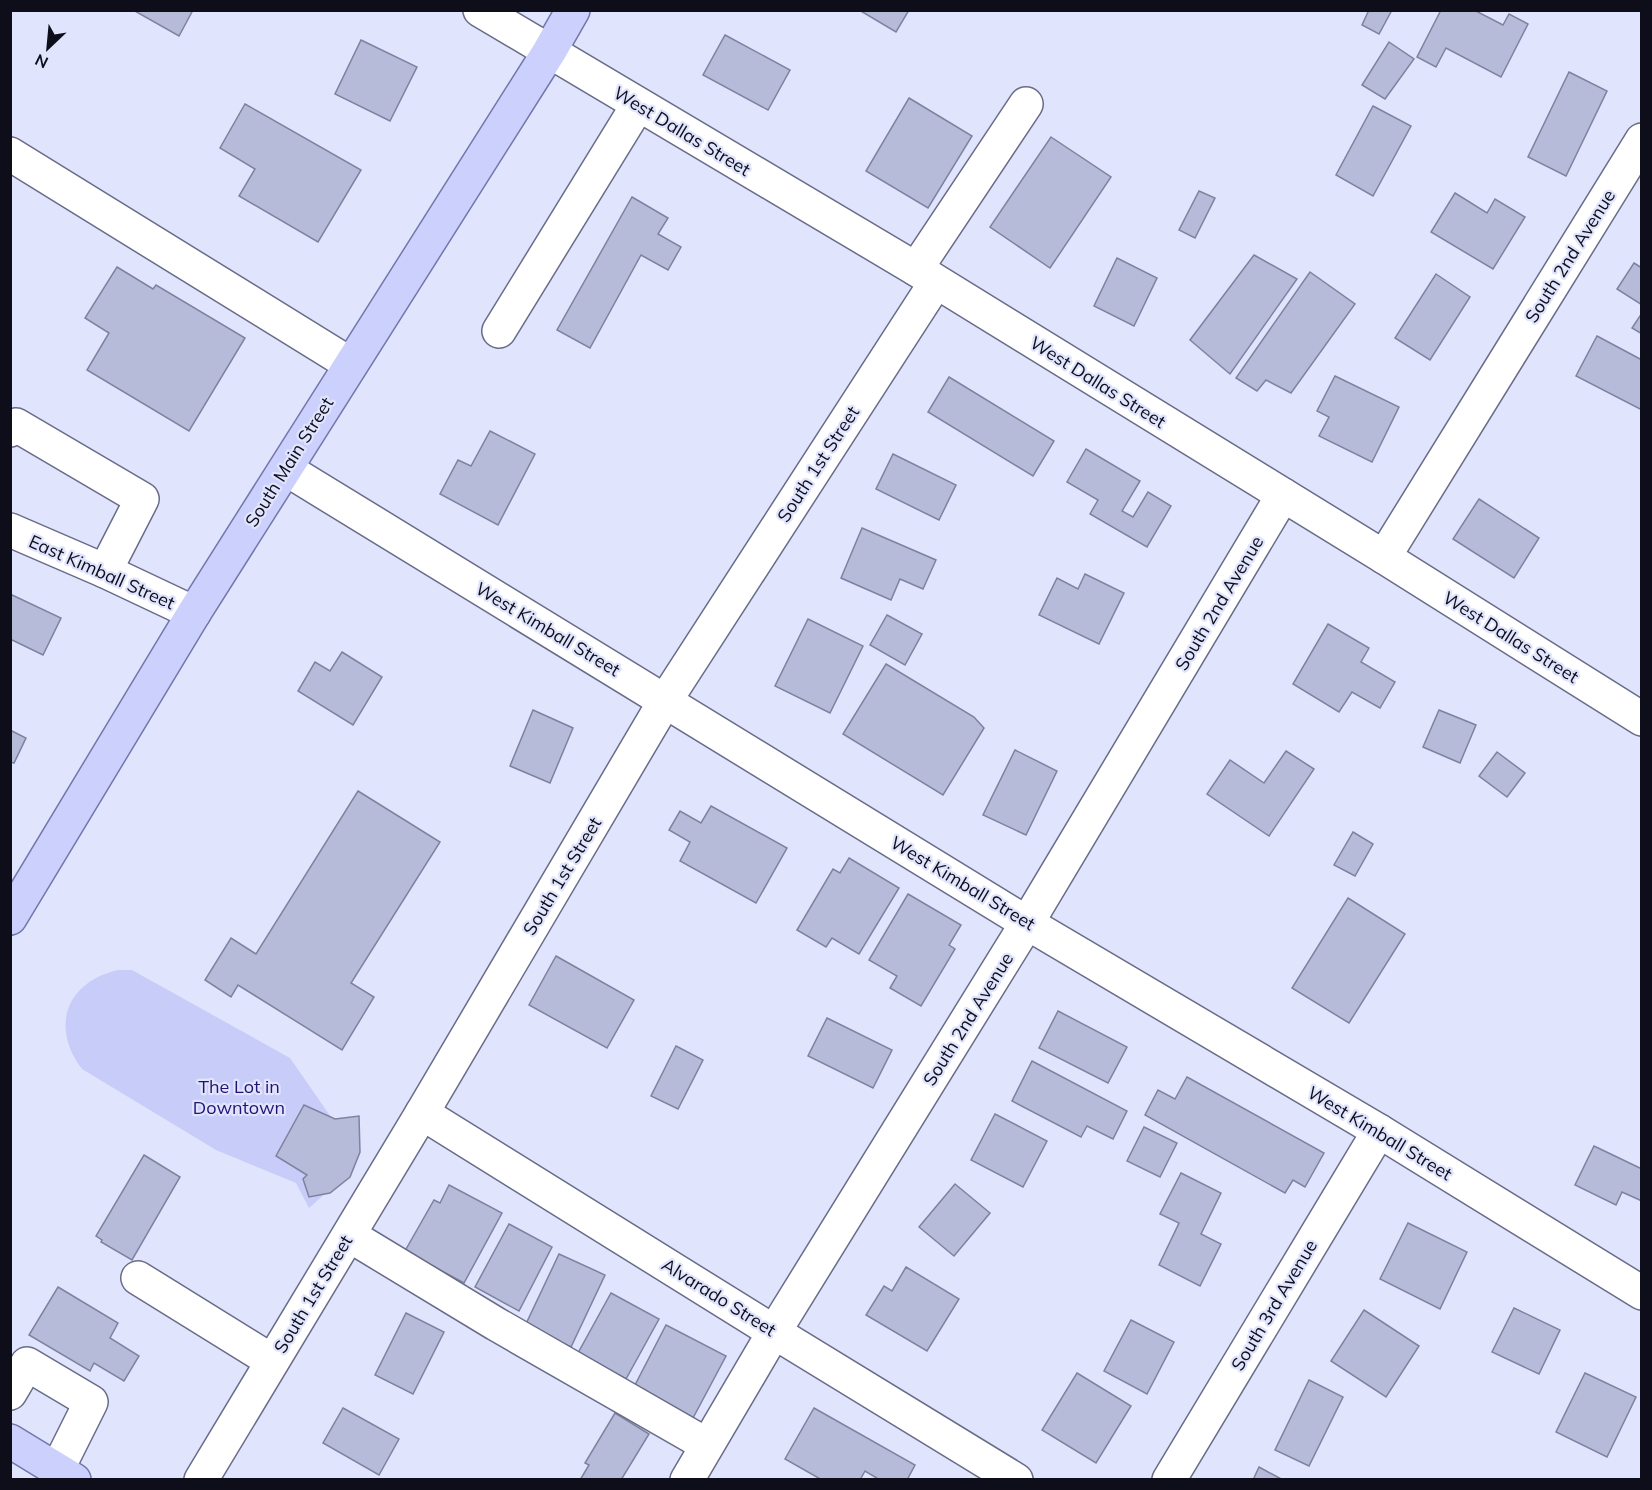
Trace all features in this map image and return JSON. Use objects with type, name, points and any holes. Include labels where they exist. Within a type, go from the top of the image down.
[{"type":"main road","name":"South Main Street","points":[[10,918],[194,613],[549,52],[573,10]]},
{"type":"main road","points":[[10,1441],[65,1474]]},
{"type":"street","name":"West Dallas Street","points":[[480,10],[926,276],[1384,557],[1641,719]]},
{"type":"street","name":"South 1st Street","points":[[201,1479],[422,1113],[665,701],[926,276],[1026,104]]},
{"type":"street","points":[[499,331],[638,105]]},
{"type":"street","name":"South 2nd Avenue","points":[[1384,557],[1641,140]]},
{"type":"street","points":[[10,154],[350,364]]},
{"type":"street","points":[[10,430],[16,425],[142,499],[105,571]]},
{"type":"street","name":"West Kimball Street","points":[[286,469],[1027,923],[1379,1131],[1641,1293]]},
{"type":"street","name":"South 2nd Avenue","points":[[687,1479],[774,1332],[1027,923],[1283,495]]},
{"type":"street","name":"East Kimball Street","points":[[10,531],[105,571],[194,613]]},
{"type":"street","name":"Alvarado Street","points":[[422,1113],[1016,1479]]},
{"type":"street","name":"South 3rd Avenue","points":[[1169,1479],[1379,1131]]},
{"type":"street","points":[[349,1235],[496,1324],[707,1445]]},
{"type":"street","points":[[138,1278],[272,1361]]},
{"type":"street","points":[[10,1393],[27,1364],[91,1402],[65,1474]]},
{"type":"green space","name":"The Lot in Downtown","points":[[118,970],[132,970],[290,1058],[333,1120],[351,1171],[309,1208],[296,1183],[216,1150],[82,1069],[72,1053],[67,1038],[68,1008],[75,996],[86,985],[100,976]]},
{"type":"building","points":[[133,10],[193,10],[179,36]]},
{"type":"building","points":[[859,10],[909,10],[896,32]]},
{"type":"building","points":[[1366,10],[1392,10],[1379,34],[1362,25],[1368,12]]},
{"type":"building","points":[[1441,10],[1474,10],[1503,25],[1509,14],[1528,24],[1501,77],[1446,48],[1436,67],[1417,57]]},
{"type":"building","points":[[725,35],[790,70],[768,110],[703,75]]},
{"type":"building","points":[[361,40],[417,67],[390,121],[335,94]]},
{"type":"building","points":[[1389,42],[1414,59],[1385,99],[1362,85]]},
{"type":"building","points":[[1569,72],[1607,91],[1566,176],[1528,157]]},
{"type":"building","points":[[909,98],[972,136],[928,208],[866,171]]},
{"type":"building","points":[[245,104],[361,170],[318,242],[239,196],[255,169],[220,148]]},
{"type":"building","points":[[1373,106],[1411,126],[1373,196],[1336,175]]},
{"type":"building","points":[[1051,137],[1111,177],[1050,268],[990,227]]},
{"type":"building","points":[[1199,191],[1215,198],[1195,238],[1179,230]]},
{"type":"building","points":[[1455,193],[1487,213],[1495,199],[1525,217],[1493,269],[1431,232]]},
{"type":"building","points":[[632,197],[668,218],[658,234],[681,247],[668,270],[641,255],[590,348],[557,330]]},
{"type":"building","points":[[1254,255],[1297,279],[1230,374],[1190,340]]},
{"type":"building","points":[[1117,258],[1157,278],[1134,326],[1094,306]]},
{"type":"building","points":[[1634,263],[1642,268],[1642,305],[1617,289]]},
{"type":"building","points":[[117,267],[153,289],[156,285],[245,338],[189,431],[87,370],[109,333],[85,318]]},
{"type":"building","points":[[1310,272],[1355,304],[1291,393],[1266,380],[1257,391],[1236,378]]},
{"type":"building","points":[[1436,274],[1470,297],[1430,360],[1395,338]]},
{"type":"building","points":[[1642,313],[1642,334],[1632,328]]},
{"type":"building","points":[[1597,336],[1642,360],[1642,410],[1576,376]]},
{"type":"building","points":[[1335,376],[1399,407],[1372,462],[1319,436],[1329,417],[1317,411]]},
{"type":"building","points":[[949,377],[1054,441],[1033,476],[928,412]]},
{"type":"building","points":[[490,431],[535,454],[498,525],[440,494],[458,460],[471,466]]},
{"type":"building","points":[[1086,449],[1140,481],[1122,511],[1133,517],[1148,492],[1171,506],[1147,547],[1090,514],[1098,500],[1067,482]]},
{"type":"building","points":[[893,454],[956,485],[939,520],[876,489]]},
{"type":"building","points":[[1479,499],[1539,538],[1514,578],[1453,539]]},
{"type":"building","points":[[862,528],[936,560],[923,589],[900,579],[891,600],[841,578]]},
{"type":"building","points":[[1085,574],[1124,593],[1099,644],[1039,615],[1057,578],[1078,589]]},
{"type":"building","points":[[10,594],[61,618],[43,655],[10,639]]},
{"type":"building","points":[[887,615],[922,634],[905,665],[870,645]]},
{"type":"building","points":[[808,619],[863,646],[830,713],[775,686]]},
{"type":"building","points":[[1328,624],[1369,648],[1361,662],[1395,682],[1380,708],[1352,692],[1339,712],[1293,684]]},
{"type":"building","points":[[342,652],[382,677],[353,725],[298,691],[315,662],[330,671]]},
{"type":"building","points":[[886,664],[974,717],[984,728],[943,795],[843,734]]},
{"type":"building","points":[[533,710],[573,728],[550,783],[510,766]]},
{"type":"building","points":[[1439,710],[1476,725],[1460,763],[1423,747]]},
{"type":"building","points":[[10,730],[26,738],[14,763],[10,762]]},
{"type":"building","points":[[1015,750],[1057,771],[1026,835],[983,815]]},
{"type":"building","points":[[1286,751],[1314,769],[1269,836],[1207,794],[1230,760],[1264,783]]},
{"type":"building","points":[[1497,752],[1525,773],[1507,797],[1479,776]]},
{"type":"building","points":[[358,791],[440,842],[351,983],[374,997],[342,1050],[238,985],[231,997],[205,980],[231,938],[256,954]]},
{"type":"building","points":[[711,806],[787,848],[756,903],[680,861],[690,842],[669,830],[680,811],[701,823]]},
{"type":"building","points":[[1353,832],[1373,844],[1355,876],[1334,865]]},
{"type":"building","points":[[849,858],[899,888],[859,954],[832,938],[826,947],[797,930],[833,869],[840,873]]},
{"type":"building","points":[[908,894],[961,925],[949,945],[955,949],[921,1006],[890,988],[897,976],[869,960]]},
{"type":"building","points":[[1348,898],[1405,934],[1349,1023],[1292,988]]},
{"type":"building","points":[[556,956],[634,1000],[607,1048],[529,1005]]},
{"type":"building","points":[[1058,1011],[1127,1047],[1108,1083],[1039,1048]]},
{"type":"building","points":[[827,1018],[892,1050],[873,1088],[808,1056]]},
{"type":"building","points":[[676,1046],[703,1060],[678,1109],[651,1096]]},
{"type":"building","points":[[1032,1061],[1127,1111],[1113,1139],[1087,1126],[1081,1137],[1012,1101]]},
{"type":"building","points":[[1187,1077],[1324,1153],[1305,1187],[1293,1180],[1285,1193],[1145,1115],[1158,1090],[1175,1099]]},
{"type":"building","points":[[304,1105],[335,1119],[359,1116],[360,1152],[350,1177],[330,1193],[309,1197],[303,1179],[307,1175],[276,1156]]},
{"type":"building","points":[[995,1114],[1047,1141],[1023,1187],[971,1160]]},
{"type":"building","points":[[1144,1127],[1177,1143],[1160,1177],[1127,1161]]},
{"type":"building","points":[[1594,1146],[1642,1169],[1642,1201],[1622,1192],[1616,1205],[1575,1185]]},
{"type":"building","points":[[144,1155],[180,1177],[132,1260],[101,1242],[102,1240],[96,1236]]},
{"type":"building","points":[[1181,1173],[1221,1193],[1201,1234],[1221,1244],[1200,1286],[1159,1265],[1179,1223],[1160,1214]]},
{"type":"building","points":[[955,1184],[990,1213],[954,1256],[919,1227]]},
{"type":"building","points":[[449,1185],[502,1213],[464,1283],[405,1251],[434,1200],[440,1203]]},
{"type":"building","points":[[1408,1223],[1467,1252],[1440,1309],[1380,1279]]},
{"type":"building","points":[[509,1224],[552,1247],[519,1311],[475,1287]]},
{"type":"building","points":[[559,1254],[605,1275],[571,1347],[525,1326]]},
{"type":"building","points":[[906,1267],[959,1299],[927,1351],[866,1315],[884,1286],[892,1291]]},
{"type":"building","points":[[58,1287],[118,1323],[110,1338],[139,1356],[124,1381],[94,1363],[90,1371],[29,1335]]},
{"type":"building","points":[[611,1293],[659,1319],[626,1379],[578,1353]]},
{"type":"building","points":[[1514,1308],[1560,1330],[1539,1374],[1492,1352]]},
{"type":"building","points":[[1364,1310],[1419,1346],[1386,1397],[1331,1361]]},
{"type":"building","points":[[406,1313],[444,1332],[413,1394],[375,1375]]},
{"type":"building","points":[[1131,1320],[1174,1342],[1147,1394],[1104,1371]]},
{"type":"building","points":[[666,1325],[726,1356],[693,1418],[634,1387]]},
{"type":"building","points":[[1077,1373],[1131,1406],[1096,1463],[1042,1430]]},
{"type":"building","points":[[1585,1373],[1636,1397],[1607,1457],[1556,1432]]},
{"type":"building","points":[[1309,1380],[1343,1397],[1309,1466],[1275,1450]]},
{"type":"building","points":[[343,1408],[399,1439],[379,1475],[323,1443]]},
{"type":"building","points":[[814,1408],[915,1465],[907,1480],[880,1480],[865,1471],[860,1480],[822,1480],[785,1459]]},
{"type":"building","points":[[615,1413],[649,1434],[621,1480],[580,1480],[589,1465],[585,1463]]},
{"type":"building","points":[[1259,1467],[1283,1480],[1253,1480]]}]
